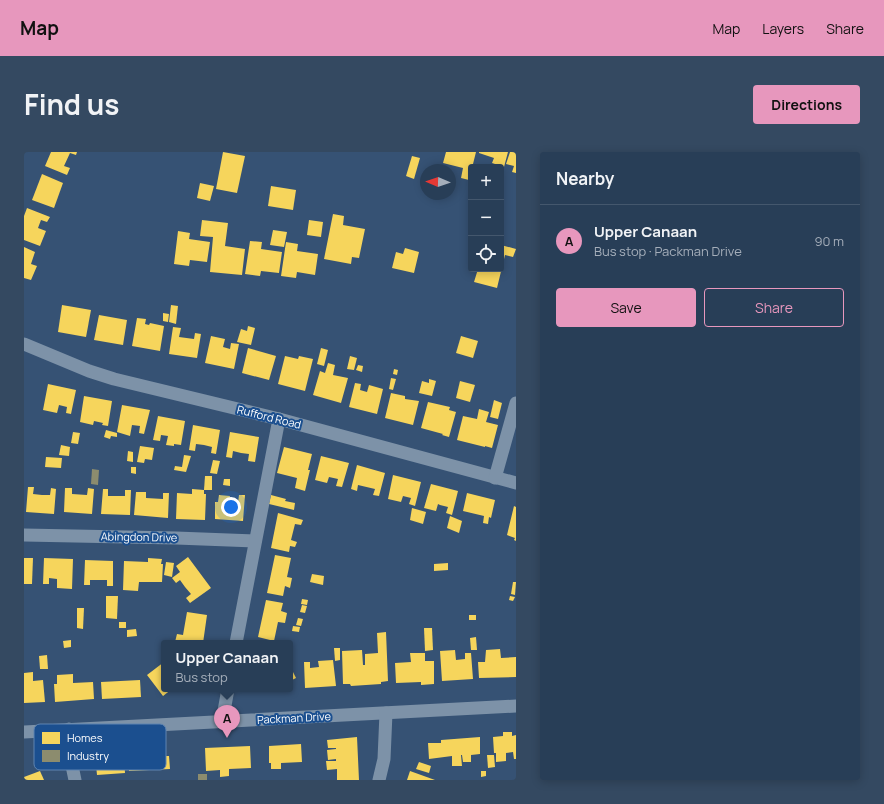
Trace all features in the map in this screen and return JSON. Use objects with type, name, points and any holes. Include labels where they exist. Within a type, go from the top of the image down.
[{"type":"street","name":"Rufford Road","points":[[24,344],[89,371],[279,419],[516,483]]},
{"type":"street","points":[[495,478],[516,403]]},
{"type":"street","points":[[237,640],[279,419]]},
{"type":"street","name":"Abingdon Drive","points":[[24,535],[255,541]]},
{"type":"street","points":[[222,722],[227,692]]},
{"type":"street","name":"Packman Drive","points":[[166,725],[516,706]]},
{"type":"street","points":[[379,780],[384,760],[386,713]]},
{"type":"street","name":"Packman Drive","points":[[24,732],[34,731]]},
{"type":"street","points":[[73,770],[75,780]]},
{"type":"building: Homes","points":[[51,152],[77,152],[76,155],[70,153],[64,166],[70,168],[67,175],[45,166]]},
{"type":"building: Homes","points":[[223,152],[245,156],[237,193],[216,189]]},
{"type":"building: Homes","points":[[446,152],[476,152],[473,164],[468,164],[468,180],[461,178],[463,168],[456,166],[456,164],[443,163]]},
{"type":"building: Homes","points":[[508,152],[504,167],[504,164],[492,163],[494,158],[479,153]]},
{"type":"building: Homes","points":[[510,152],[516,152],[516,173],[512,172],[514,166],[506,164]]},
{"type":"building: Homes","points":[[412,156],[420,158],[414,179],[406,176]]},
{"type":"building: Homes","points":[[42,174],[63,183],[54,208],[32,200]]},
{"type":"building: Homes","points":[[200,183],[214,186],[210,201],[197,198]]},
{"type":"building: Homes","points":[[271,186],[296,190],[293,210],[268,206]]},
{"type":"building: Homes","points":[[27,208],[50,217],[47,222],[41,220],[38,228],[46,231],[40,246],[24,240],[24,216]]},
{"type":"building: Homes","points":[[333,214],[344,216],[343,225],[365,229],[359,258],[352,257],[351,264],[324,259]]},
{"type":"building: Homes","points":[[202,220],[228,223],[225,246],[245,249],[242,275],[210,272],[213,237],[200,236]]},
{"type":"building: Homes","points":[[309,220],[323,222],[321,237],[307,235]]},
{"type":"building: Homes","points":[[273,230],[287,232],[284,247],[270,245]]},
{"type":"building: Homes","points":[[178,231],[190,233],[189,239],[210,242],[207,262],[190,260],[189,266],[174,264]]},
{"type":"building: Homes","points":[[250,241],[262,242],[261,249],[282,252],[279,273],[261,271],[260,276],[245,274]]},
{"type":"building: Homes","points":[[286,242],[298,244],[297,251],[318,254],[315,275],[297,272],[296,278],[281,276]]},
{"type":"building: Homes","points":[[504,246],[516,249],[513,257],[505,255],[504,259]]},
{"type":"building: Homes","points":[[24,247],[35,252],[31,264],[37,266],[31,280],[24,278]]},
{"type":"building: Homes","points":[[405,248],[419,252],[414,273],[392,268],[396,252],[403,254]]},
{"type":"building: Homes","points":[[477,272],[501,272],[497,288],[474,282]]},
{"type":"building: Homes","points":[[62,305],[91,310],[86,337],[58,332]]},
{"type":"building: Homes","points":[[171,305],[178,306],[176,324],[169,322]]},
{"type":"building: Homes","points":[[163,313],[169,314],[168,322],[163,321]]},
{"type":"building: Homes","points":[[99,315],[127,320],[123,345],[94,340]]},
{"type":"building: Homes","points":[[137,318],[146,319],[145,324],[149,325],[150,323],[164,326],[160,351],[132,346]]},
{"type":"building: Homes","points":[[248,326],[255,328],[251,345],[237,342],[241,329],[247,331]]},
{"type":"building: Homes","points":[[173,327],[181,328],[179,337],[194,339],[195,333],[201,334],[197,358],[169,354]]},
{"type":"building: Homes","points":[[211,336],[225,339],[223,347],[230,349],[231,343],[239,344],[234,369],[205,363]]},
{"type":"building: Homes","points":[[461,336],[478,341],[473,358],[456,353]]},
{"type":"building: Homes","points":[[248,348],[276,356],[269,380],[242,373]]},
{"type":"building: Homes","points":[[321,348],[328,350],[324,366],[317,364]]},
{"type":"building: Homes","points":[[285,356],[298,359],[299,356],[313,359],[305,391],[278,384]]},
{"type":"building: Homes","points":[[350,356],[357,358],[354,370],[347,369]]},
{"type":"building: Homes","points":[[328,363],[335,365],[333,375],[348,378],[341,403],[313,395],[320,371],[325,373]]},
{"type":"building: Homes","points":[[358,365],[363,366],[362,372],[356,370]]},
{"type":"building: Homes","points":[[394,369],[398,370],[397,375],[393,374]]},
{"type":"building: Homes","points":[[391,378],[396,379],[393,390],[389,389]]},
{"type":"building: Homes","points":[[429,379],[436,381],[432,396],[419,393],[422,381],[429,383]]},
{"type":"building: Homes","points":[[460,381],[475,385],[470,402],[456,398]]},
{"type":"building: Homes","points":[[355,383],[361,384],[360,390],[367,392],[369,385],[383,389],[377,414],[349,407]]},
{"type":"building: Homes","points":[[48,384],[76,390],[71,414],[66,413],[67,407],[59,405],[57,413],[43,410]]},
{"type":"building: Homes","points":[[391,393],[405,396],[405,399],[419,401],[413,425],[385,418]]},
{"type":"building: Homes","points":[[84,396],[112,401],[108,426],[94,421],[93,425],[80,422]]},
{"type":"building: Homes","points":[[494,400],[502,403],[498,419],[490,417]]},
{"type":"building: Homes","points":[[428,402],[450,407],[449,410],[456,412],[449,437],[421,428]]},
{"type":"building: Homes","points":[[122,405],[150,410],[144,434],[139,433],[140,426],[132,425],[130,436],[117,432]]},
{"type":"building: Homes","points":[[479,409],[489,412],[486,422],[498,425],[492,448],[457,440],[463,416],[477,419]]},
{"type":"building: Homes","points":[[158,416],[185,421],[181,445],[166,445],[168,436],[161,435],[160,441],[153,440]]},
{"type":"building: Homes","points":[[193,425],[220,430],[216,454],[211,453],[212,447],[204,445],[196,444],[195,451],[189,450]]},
{"type":"building: Homes","points":[[106,430],[117,433],[117,437],[111,436],[110,439],[104,437]]},
{"type":"building: Homes","points":[[73,432],[80,433],[78,444],[71,443]]},
{"type":"building: Homes","points":[[230,432],[259,437],[255,462],[248,461],[249,454],[233,451],[232,458],[226,457]]},
{"type":"building: Homes","points":[[61,445],[70,447],[69,456],[59,455]]},
{"type":"building: Homes","points":[[140,446],[154,448],[152,460],[145,459],[144,463],[137,462]]},
{"type":"building: Homes","points":[[284,447],[312,454],[305,491],[295,488],[297,478],[277,473]]},
{"type":"building: Homes","points":[[128,451],[133,452],[133,462],[127,461]]},
{"type":"building: Homes","points":[[184,455],[191,456],[186,472],[174,470],[175,466],[182,467]]},
{"type":"building: Homes","points":[[321,456],[349,463],[342,487],[336,486],[338,479],[329,477],[327,483],[315,480]]},
{"type":"building: Homes","points":[[46,457],[62,458],[61,468],[45,467]]},
{"type":"building: Homes","points":[[213,460],[220,461],[217,474],[210,473]]},
{"type":"building: Homes","points":[[357,465],[385,473],[379,496],[373,495],[375,489],[358,485],[357,491],[351,489]]},
{"type":"building: Homes","points":[[131,467],[136,467],[136,474],[131,473]]},
{"type":"building: Homes","points":[[393,475],[421,482],[415,506],[409,504],[411,498],[403,496],[401,502],[388,499]]},
{"type":"building: Homes","points":[[205,476],[212,476],[212,490],[204,490]]},
{"type":"building: Homes","points":[[224,479],[230,479],[230,486],[223,485]]},
{"type":"building: Homes","points":[[431,484],[458,491],[452,515],[446,513],[448,507],[438,504],[436,511],[424,508]]},
{"type":"building: Homes","points":[[28,487],[34,487],[33,494],[42,495],[50,495],[51,488],[56,489],[54,514],[26,512]]},
{"type":"building: Homes","points":[[65,488],[72,488],[72,494],[87,495],[88,488],[94,489],[92,514],[64,512]]},
{"type":"building: Homes","points":[[103,489],[108,489],[108,496],[125,496],[125,490],[131,490],[130,515],[101,514]]},
{"type":"building: Homes","points":[[192,489],[204,490],[204,494],[206,494],[205,520],[176,519],[177,493],[192,494]]},
{"type":"building: Homes","points":[[136,492],[146,492],[146,498],[163,499],[163,493],[169,493],[168,518],[134,515]]},
{"type":"building: Homes","points":[[467,493],[495,500],[488,524],[483,523],[484,516],[463,511]]},
{"type":"building: Homes","points":[[219,495],[230,496],[229,502],[238,503],[239,495],[245,495],[243,521],[215,519],[215,502],[218,502]]},
{"type":"building: Homes","points":[[271,495],[286,499],[285,501],[295,503],[294,510],[269,504]]},
{"type":"building: Homes","points":[[514,506],[516,507],[516,541],[514,540],[515,538],[507,535]]},
{"type":"building: Homes","points":[[412,508],[426,512],[423,524],[410,520]]},
{"type":"building: Homes","points":[[278,513],[303,520],[301,525],[295,524],[291,540],[297,542],[295,547],[290,546],[289,552],[271,548]]},
{"type":"building: Homes","points":[[450,516],[462,521],[459,533],[447,528]]},
{"type":"building: Homes","points":[[275,555],[291,558],[287,577],[292,578],[290,588],[285,586],[283,596],[267,593]]},
{"type":"building: Homes","points":[[188,557],[211,588],[190,603],[186,598],[191,594],[180,580],[176,583],[172,578],[180,572],[176,566]]},
{"type":"building: Homes","points":[[24,558],[33,558],[32,584],[24,584]]},
{"type":"building: Homes","points":[[44,558],[73,559],[72,589],[57,588],[57,579],[49,578],[49,584],[43,584]]},
{"type":"building: Homes","points":[[148,558],[162,559],[162,582],[139,582],[138,591],[123,590],[124,561],[148,562]]},
{"type":"building: Homes","points":[[85,560],[113,561],[113,586],[107,586],[107,580],[90,580],[90,585],[84,585]]},
{"type":"building: Homes","points":[[166,562],[174,563],[172,577],[164,575]]},
{"type":"building: Homes","points":[[448,563],[448,570],[434,571],[434,564]]},
{"type":"building: Homes","points":[[312,574],[324,576],[323,585],[310,582]]},
{"type":"building: Homes","points":[[513,582],[516,582],[515,595],[511,594]]},
{"type":"building: Homes","points":[[106,596],[118,596],[117,619],[106,618]]},
{"type":"building: Homes","points":[[510,596],[515,597],[513,601],[509,600]]},
{"type":"building: Homes","points":[[302,599],[308,600],[307,605],[301,604]]},
{"type":"building: Homes","points":[[266,600],[283,603],[281,611],[287,613],[285,623],[278,622],[274,640],[258,637]]},
{"type":"building: Homes","points":[[302,605],[307,606],[305,613],[300,612]]},
{"type":"building: Homes","points":[[77,608],[84,608],[83,629],[77,628]]},
{"type":"building: Homes","points":[[187,612],[207,615],[203,640],[176,640],[177,634],[183,635]]},
{"type":"building: Homes","points":[[469,615],[476,615],[476,620],[469,620]]},
{"type":"building: Homes","points":[[298,618],[303,619],[301,626],[296,625]]},
{"type":"building: Homes","points":[[119,622],[126,622],[126,628],[119,628]]},
{"type":"building: Homes","points":[[293,626],[300,627],[299,632],[292,631]]},
{"type":"building: Homes","points":[[424,628],[432,628],[433,650],[425,651]]},
{"type":"building: Homes","points":[[136,629],[137,636],[127,637],[127,630]]},
{"type":"building: Homes","points":[[386,632],[388,681],[381,682],[381,684],[351,686],[350,684],[343,684],[342,651],[362,650],[363,665],[365,665],[365,654],[378,653],[377,633]]},
{"type":"building: Homes","points":[[476,637],[477,650],[471,650],[470,638]]},
{"type":"building: Homes","points":[[71,640],[71,647],[64,648],[63,641]]},
{"type":"building: Homes","points":[[334,648],[340,648],[340,660],[335,661]]},
{"type":"building: Homes","points":[[500,649],[501,658],[516,657],[516,677],[479,678],[478,662],[485,662],[486,650]]},
{"type":"building: Homes","points":[[455,650],[456,660],[465,659],[465,653],[471,653],[473,679],[442,681],[440,651]]},
{"type":"building: Homes","points":[[410,653],[425,653],[425,661],[434,661],[434,684],[421,685],[421,682],[396,683],[395,663],[411,662]]},
{"type":"building: Homes","points":[[47,655],[48,669],[40,669],[39,656]]},
{"type":"building: Homes","points":[[333,660],[336,686],[305,688],[304,662],[310,662],[310,668],[319,667],[318,661]]},
{"type":"building: Homes","points":[[161,664],[161,692],[168,692],[163,696],[147,675]]},
{"type":"building: Homes","points":[[33,672],[33,681],[43,680],[45,702],[24,703],[24,673]]},
{"type":"building: Homes","points":[[293,672],[296,678],[293,680]]},
{"type":"building: Homes","points":[[73,674],[73,683],[93,682],[94,699],[55,702],[54,684],[57,684],[57,675]]},
{"type":"building: Homes","points":[[140,680],[141,697],[102,699],[101,682]]},
{"type":"building: Homes","points":[[503,732],[512,732],[512,736],[516,735],[516,759],[514,759],[513,752],[506,753],[506,761],[496,762],[493,737],[503,736]]},
{"type":"building: Homes","points":[[357,737],[359,780],[337,780],[337,769],[327,770],[326,761],[336,761],[336,759],[328,760],[327,750],[336,748],[328,748],[327,740]]},
{"type":"building: Homes","points":[[480,737],[480,754],[471,755],[471,762],[463,762],[461,755],[462,766],[452,766],[452,756],[429,759],[428,743],[441,743],[441,740]]},
{"type":"building: Homes","points":[[301,744],[302,762],[281,763],[281,769],[271,769],[271,763],[269,763],[269,746]]},
{"type":"building: Homes","points":[[250,746],[251,768],[229,769],[229,776],[220,777],[220,770],[206,771],[205,748]]},
{"type":"building: Homes","points":[[487,755],[494,755],[495,767],[488,768]]},
{"type":"building: Homes","points":[[166,756],[169,756],[170,769],[166,769]]},
{"type":"building: Homes","points":[[419,762],[431,766],[429,773],[416,769]]},
{"type":"building: Homes","points":[[96,770],[125,770],[125,773],[97,775]]},
{"type":"building: Homes","points":[[129,770],[150,770],[129,771]]},
{"type":"building: Homes","points":[[40,771],[44,780],[24,780],[24,777]]},
{"type":"building: Homes","points":[[410,771],[435,780],[407,780]]},
{"type":"building: Homes","points":[[481,771],[486,771],[486,776],[481,777]]},
{"type":"building: Industry","points":[[92,469],[99,470],[98,485],[91,484]]},
{"type":"building: Industry","points":[[198,774],[207,774],[207,780],[198,780]]},
{"type":"place","name":"Upper Canaan","points":[[227,738]]}]
